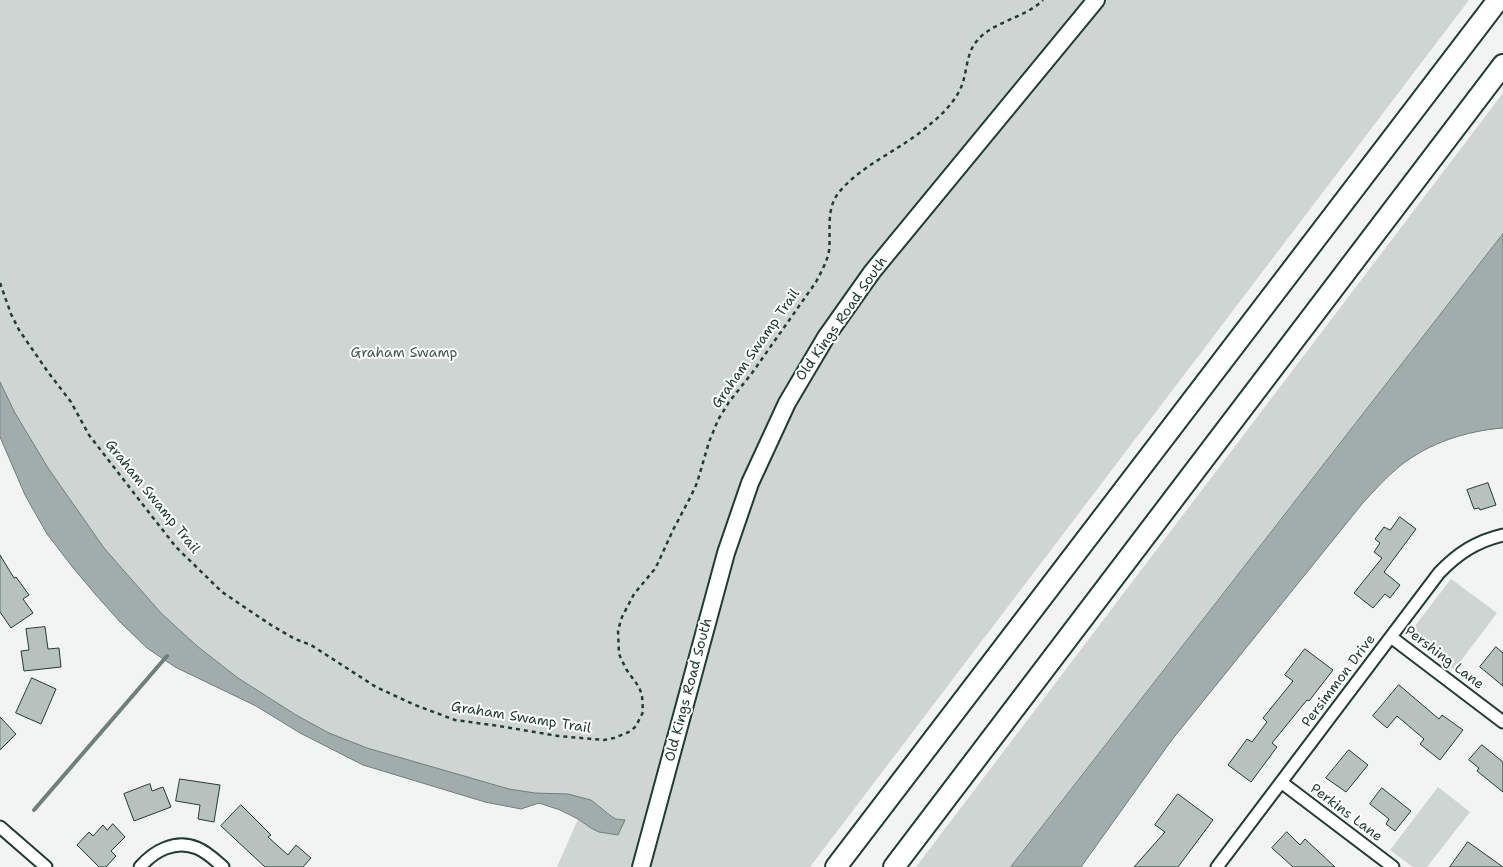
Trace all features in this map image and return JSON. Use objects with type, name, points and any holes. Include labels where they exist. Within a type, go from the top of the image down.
[{"type":"highway","points":[[836,867],[1498,0]]},
{"type":"highway","points":[[894,867],[1503,65]]},
{"type":"street","name":"Old Kings Road South","points":[[642,867],[726,552],[750,484],[799,380],[826,337],[872,272],[1096,0]]},
{"type":"street","name":"Persimmon Drive","points":[[1217,867],[1434,579],[1452,560],[1465,550],[1479,542],[1503,535]]},
{"type":"street","name":"Pershing Lane","points":[[1391,637],[1503,722]]},
{"type":"street","name":"Perkins Lane","points":[[1281,782],[1393,867]]},
{"type":"street","points":[[0,827],[46,867]]},
{"type":"street","points":[[140,867],[159,850],[184,845],[198,849],[223,867]]},
{"type":"path","name":"Graham Swamp Trail","points":[[0,283],[8,307],[19,330],[48,372],[62,388],[89,434],[154,520],[200,571],[222,592],[271,625],[295,639],[311,645],[376,687],[414,705],[455,720],[567,736],[604,740],[614,738],[623,735],[636,726],[641,719],[644,705],[639,687],[626,669],[619,654],[618,630],[622,617],[634,594],[654,570],[672,530],[691,496],[718,420],[823,269],[829,252],[830,217],[834,200],[846,184],[920,133],[948,106],[962,87],[971,49],[982,35],[1036,7],[1043,0]]},
{"type":"green space","name":"Graham Swamp","points":[[0,0],[1085,0],[846,293],[816,337],[775,408],[750,461],[731,511],[690,650],[633,867],[557,867],[578,819],[591,828],[616,819],[591,800],[568,794],[535,793],[509,789],[367,748],[329,733],[296,715],[238,678],[197,646],[161,613],[104,548],[48,468],[15,413],[0,382]]},
{"type":"green space","points":[[1105,0],[1469,0],[810,867],[651,867],[733,558],[748,512],[768,461],[801,393],[825,352],[878,275]]},
{"type":"green space","points":[[1503,93],[1503,234],[1011,867],[916,867]]},
{"type":"green space","points":[[1451,579],[1497,613],[1454,670],[1408,635]]},
{"type":"green space","points":[[1438,787],[1470,812],[1427,867],[1413,867],[1390,850]]},
{"type":"shaded area","points":[[1503,234],[1503,428],[1462,435],[1436,445],[1411,458],[1380,484],[1171,741],[1081,867],[1011,867]]},
{"type":"shaded area","points":[[0,382],[15,413],[48,468],[104,548],[161,613],[197,646],[238,678],[296,715],[329,733],[367,748],[509,789],[535,793],[568,794],[591,800],[616,819],[625,820],[618,835],[599,832],[560,810],[539,803],[521,809],[485,802],[363,765],[300,733],[256,706],[175,667],[147,648],[120,622],[74,569],[47,534],[25,495],[0,437]]},
{"type":"building","points":[[1488,483],[1496,505],[1480,510],[1479,508],[1474,509],[1467,490]]},
{"type":"building","points":[[1400,517],[1416,529],[1384,572],[1400,585],[1390,598],[1385,594],[1373,608],[1354,593],[1382,558],[1374,552],[1380,543],[1375,539],[1384,527],[1390,530]]},
{"type":"building","points":[[0,555],[14,578],[16,577],[29,595],[23,599],[33,613],[11,628],[0,612]]},
{"type":"building","points":[[45,627],[48,649],[59,648],[61,667],[24,671],[21,651],[29,650],[26,629]]},
{"type":"building","points":[[1496,647],[1503,653],[1503,686],[1480,667]]},
{"type":"building","points":[[1305,649],[1333,670],[1272,743],[1277,747],[1251,782],[1228,765],[1247,739],[1252,742],[1267,722],[1263,718],[1293,681],[1285,675]]},
{"type":"building","points":[[32,678],[56,689],[41,724],[16,713]]},
{"type":"building","points":[[1399,685],[1439,719],[1442,715],[1463,730],[1440,760],[1420,744],[1424,739],[1397,716],[1387,728],[1373,716]]},
{"type":"building","points":[[0,717],[16,734],[0,750]]},
{"type":"building","points":[[1482,745],[1503,762],[1503,792],[1477,771],[1479,768],[1469,760]]},
{"type":"building","points":[[1349,750],[1368,765],[1346,792],[1326,778]]},
{"type":"building","points":[[180,779],[220,785],[214,822],[198,819],[200,805],[176,801]]},
{"type":"building","points":[[150,784],[152,791],[163,787],[171,807],[134,821],[124,794]]},
{"type":"building","points":[[1382,788],[1411,811],[1395,831],[1386,824],[1389,819],[1370,804]]},
{"type":"building","points":[[1178,794],[1213,820],[1178,867],[1134,867],[1165,832],[1155,825]]},
{"type":"building","points":[[241,805],[271,835],[268,837],[288,855],[296,845],[311,858],[303,867],[265,867],[221,826]]},
{"type":"building","points":[[113,824],[125,837],[111,851],[116,856],[106,867],[99,867],[77,845],[89,832],[93,836],[103,825],[107,830]]},
{"type":"building","points":[[1287,832],[1300,845],[1305,839],[1335,867],[1293,867],[1272,848]]},
{"type":"building","points":[[1468,842],[1503,867],[1450,867]]},
{"type":"waterway","points":[[34,810],[167,656]]}]
